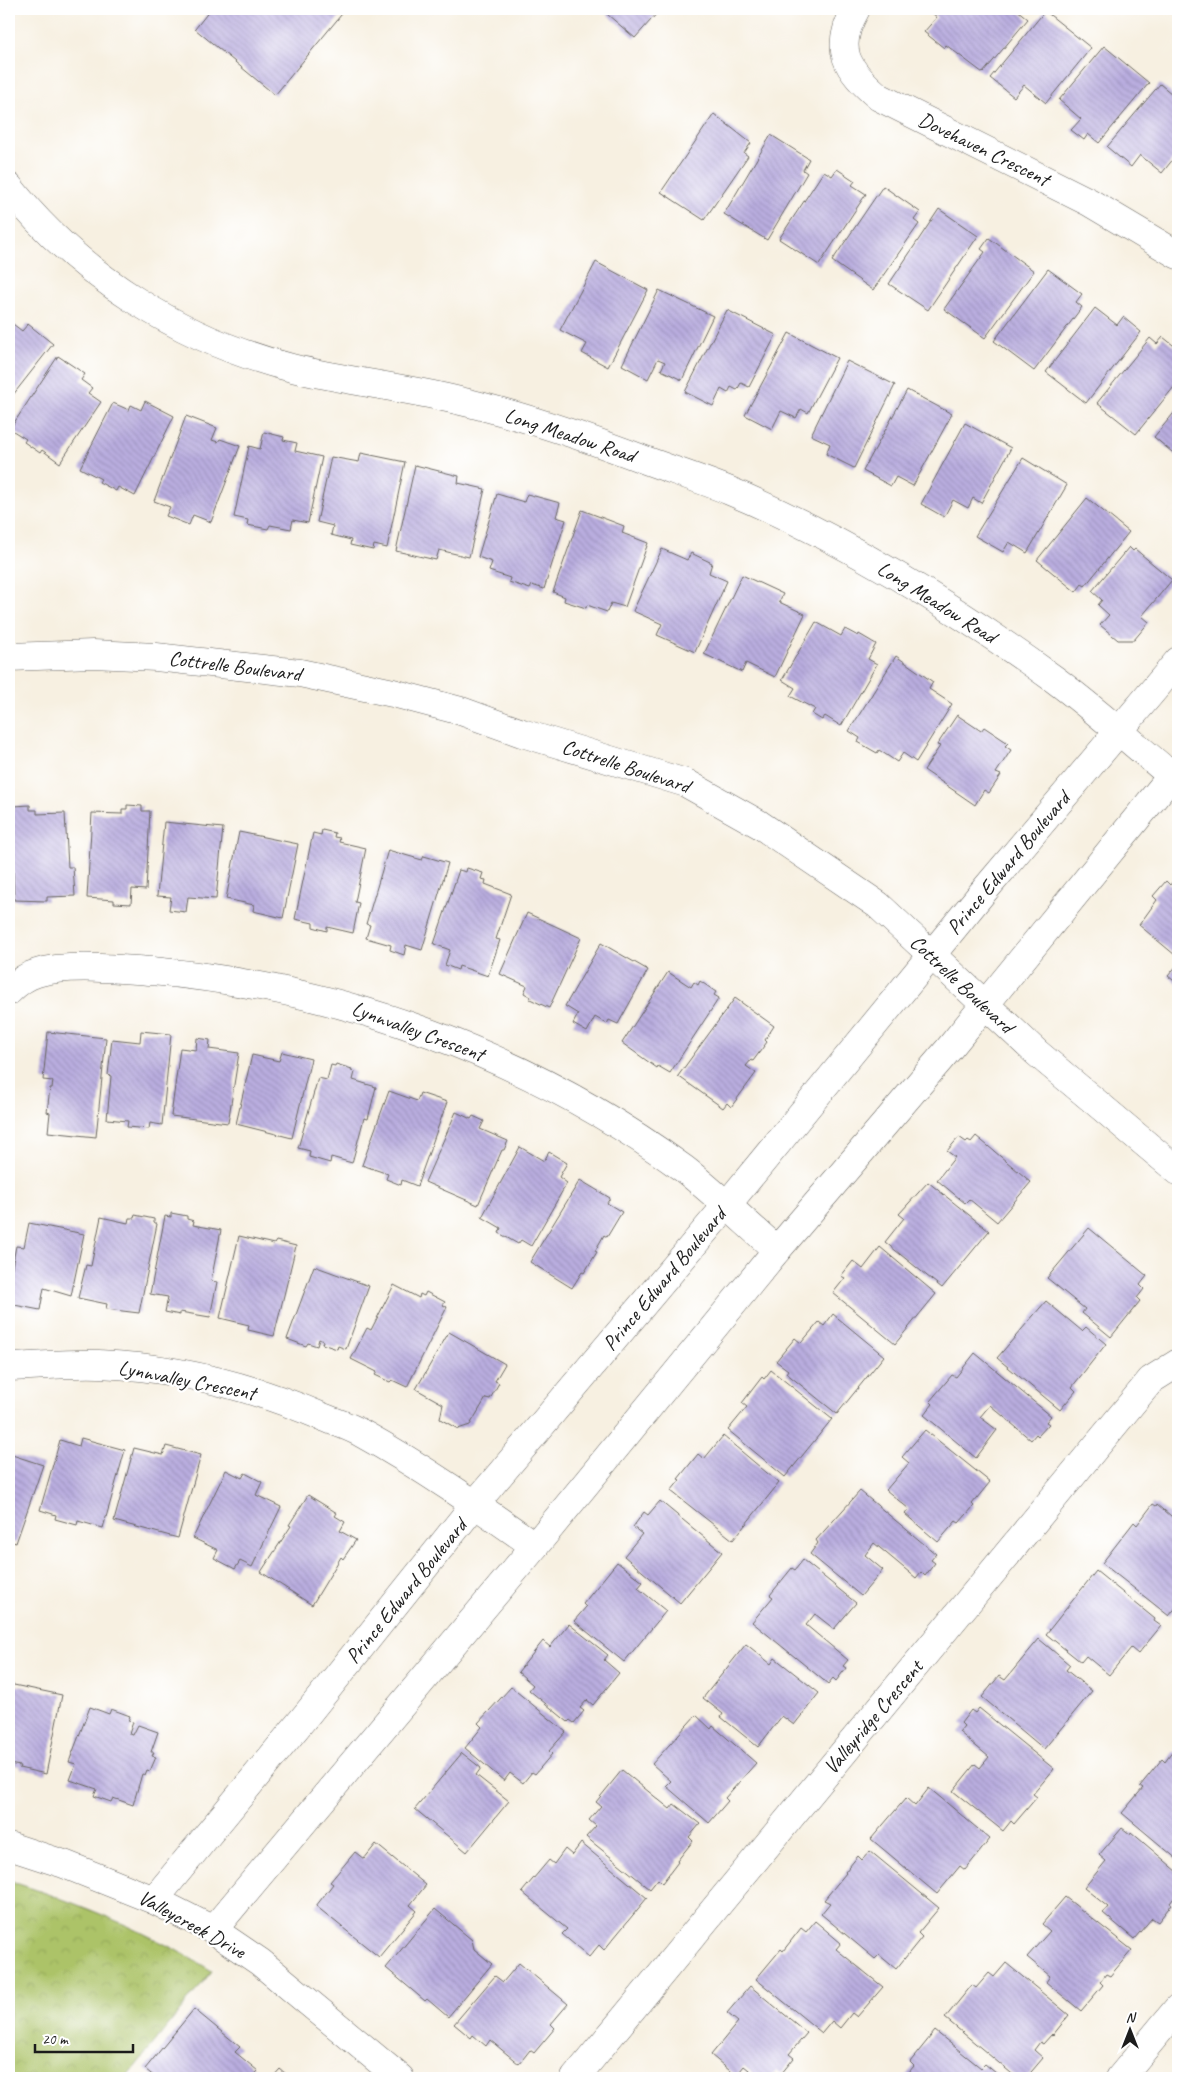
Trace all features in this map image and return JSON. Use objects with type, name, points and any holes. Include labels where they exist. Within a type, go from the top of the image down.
[{"type":"street","name":"Dovehaven Crescent","points":[[856,9],[848,22],[844,41],[847,61],[859,80],[878,97],[1081,198],[1178,255]]},
{"type":"street","name":"Long Meadow Road","points":[[9,187],[58,242],[122,291],[163,317],[198,334],[243,352],[289,367],[445,397],[569,431],[730,491],[812,530],[932,597],[1001,642],[1054,679],[1176,775]]},
{"type":"street","name":"Cottrelle Boulevard","points":[[9,657],[93,654],[156,657],[300,673],[393,693],[461,712],[522,733],[686,783],[759,824],[878,905],[1036,1053],[1178,1171]]},
{"type":"street","name":"Prince Edward Boulevard","points":[[154,1900],[308,1713],[475,1504],[726,1206],[932,955],[1178,661]]},
{"type":"street","points":[[213,1930],[535,1546],[777,1250],[1176,775]]},
{"type":"street","name":"Lynnvalley Crescent","points":[[9,991],[19,981],[37,972],[60,969],[104,969],[195,975],[297,993],[344,1004],[458,1043],[552,1088],[612,1122],[684,1170],[777,1250]]},
{"type":"street","name":"Valleyridge Crescent","points":[[575,2078],[1151,1380],[1178,1363]]},
{"type":"street","name":"Lynnvalley Crescent","points":[[9,1367],[100,1364],[153,1370],[253,1390],[359,1432],[424,1470],[535,1546]]},
{"type":"street","name":"Valleycreek Drive","points":[[9,1846],[64,1864],[154,1900],[213,1930],[260,1962],[400,2078]]},
{"type":"street","points":[[1120,2078],[1178,2008]]},
{"type":"green space","points":[[9,1881],[88,1909],[139,1931],[212,1971],[126,2078],[9,2078]]},
{"type":"building","points":[[208,9],[346,9],[275,95],[195,29],[210,10]]},
{"type":"building","points":[[601,9],[656,9],[659,11],[635,38]]},
{"type":"building","points":[[938,9],[1016,9],[1028,19],[983,73],[946,45],[944,48],[924,32],[937,17],[933,14]]},
{"type":"building","points":[[1045,11],[1091,48],[1046,103],[1024,85],[1014,97],[990,78]]},
{"type":"building","points":[[1104,46],[1149,83],[1099,143],[1088,134],[1084,140],[1071,130],[1081,119],[1059,100]]},
{"type":"building","points":[[1160,84],[1178,99],[1178,153],[1162,173],[1140,155],[1131,167],[1107,147]]},
{"type":"building","points":[[714,114],[751,143],[744,153],[748,156],[704,220],[661,192]]},
{"type":"building","points":[[771,135],[809,159],[803,170],[807,173],[767,240],[724,214]]},
{"type":"building","points":[[837,169],[855,181],[852,185],[866,194],[819,265],[779,239],[824,171],[832,176]]},
{"type":"building","points":[[883,186],[920,212],[914,220],[919,224],[873,290],[832,261]]},
{"type":"building","points":[[939,209],[978,236],[928,310],[889,284]]},
{"type":"building","points":[[989,238],[1034,271],[985,338],[944,309],[985,252],[981,249]]},
{"type":"building","points":[[596,262],[648,290],[608,367],[582,353],[587,344],[560,330]]},
{"type":"building","points":[[1048,269],[1082,294],[1076,302],[1082,307],[1034,371],[994,341]]},
{"type":"building","points":[[659,290],[713,316],[682,380],[661,370],[665,362],[658,359],[648,379],[622,365]]},
{"type":"building","points":[[1095,308],[1117,325],[1123,317],[1141,332],[1086,403],[1046,372]]},
{"type":"building","points":[[727,310],[776,335],[749,387],[741,383],[737,390],[731,387],[728,393],[721,389],[713,406],[685,392]]},
{"type":"building","points":[[9,321],[22,331],[28,324],[53,344],[9,400]]},
{"type":"building","points":[[789,333],[837,358],[808,413],[801,409],[796,418],[781,411],[772,429],[745,415]]},
{"type":"building","points":[[1163,337],[1178,349],[1178,382],[1136,434],[1097,403],[1150,338],[1157,344]]},
{"type":"building","points":[[58,356],[85,374],[81,380],[92,388],[88,393],[101,402],[60,463],[42,450],[40,453],[24,442],[26,439],[10,429]]},
{"type":"building","points":[[847,361],[895,385],[854,468],[826,454],[830,444],[811,435]]},
{"type":"building","points":[[907,390],[952,414],[913,486],[896,477],[891,486],[863,471]]},
{"type":"building","points":[[145,401],[174,416],[135,496],[118,487],[116,491],[99,482],[101,479],[80,468],[113,403],[129,410],[131,405],[141,410]]},
{"type":"building","points":[[1178,408],[1178,457],[1154,437]]},
{"type":"building","points":[[186,416],[217,428],[212,440],[218,442],[220,439],[240,446],[211,522],[193,515],[189,525],[166,516],[170,507],[154,501]]},
{"type":"building","points":[[965,423],[1011,448],[981,503],[973,498],[968,508],[953,500],[944,517],[921,504]]},
{"type":"building","points":[[264,432],[284,437],[283,440],[297,443],[295,451],[322,457],[308,523],[293,520],[291,529],[270,525],[268,529],[247,525],[248,520],[234,517],[249,446],[260,449]]},
{"type":"building","points":[[361,453],[405,462],[387,548],[374,545],[373,550],[350,545],[351,540],[331,535],[333,526],[317,522],[331,457],[359,462]]},
{"type":"building","points":[[1023,458],[1067,485],[1027,553],[1009,542],[1003,552],[975,536]]},
{"type":"building","points":[[415,465],[459,476],[458,483],[485,489],[469,557],[439,550],[436,560],[396,551]]},
{"type":"building","points":[[497,494],[524,502],[527,494],[560,503],[556,517],[566,520],[544,589],[532,585],[530,589],[509,582],[510,578],[489,571],[492,562],[478,557]]},
{"type":"building","points":[[1087,498],[1129,532],[1085,586],[1082,584],[1076,592],[1037,560]]},
{"type":"building","points":[[582,510],[624,526],[622,533],[648,543],[625,607],[611,603],[607,612],[587,605],[586,608],[564,601],[565,597],[553,592]]},
{"type":"building","points":[[1129,547],[1133,551],[1135,549],[1172,580],[1142,616],[1149,622],[1134,640],[1118,640],[1100,625],[1109,615],[1098,605],[1102,600],[1092,591]]},
{"type":"building","points":[[662,549],[687,560],[691,553],[712,563],[709,573],[727,581],[695,652],[657,635],[662,624],[633,611]]},
{"type":"building","points":[[742,575],[783,594],[779,602],[805,614],[775,677],[746,663],[742,672],[704,654]]},
{"type":"building","points":[[816,622],[841,636],[845,629],[858,636],[859,634],[876,644],[868,659],[877,664],[841,726],[825,716],[822,720],[812,714],[815,709],[790,696],[795,688],[782,680]]},
{"type":"building","points":[[896,656],[933,682],[929,689],[952,704],[916,762],[903,753],[897,762],[879,750],[877,753],[858,742],[860,738],[849,731]]},
{"type":"building","points":[[957,715],[981,731],[984,727],[1008,743],[1005,746],[1011,750],[996,773],[1001,775],[989,793],[984,790],[975,805],[924,770],[940,746],[937,745]]},
{"type":"building","points":[[30,805],[30,810],[37,810],[37,814],[65,813],[68,867],[73,867],[75,896],[47,897],[47,901],[14,900],[11,810],[14,810],[14,806]]},
{"type":"building","points":[[127,805],[142,806],[142,811],[150,811],[146,890],[132,889],[131,904],[114,903],[114,900],[87,898],[92,813],[122,814],[122,809],[127,809]]},
{"type":"building","points":[[164,822],[223,828],[216,899],[188,897],[186,912],[169,910],[171,897],[157,896]]},
{"type":"building","points":[[322,830],[335,833],[334,837],[340,838],[339,842],[366,848],[355,902],[359,903],[353,933],[327,927],[327,931],[313,927],[313,923],[295,919],[313,833],[321,835]]},
{"type":"building","points":[[239,832],[298,844],[283,918],[253,911],[254,905],[226,899]]},
{"type":"building","points":[[388,850],[422,860],[424,856],[448,863],[422,950],[406,945],[404,955],[390,950],[391,945],[366,938],[370,925],[366,924]]},
{"type":"building","points":[[467,868],[483,873],[481,879],[486,880],[485,884],[511,894],[496,939],[500,940],[488,976],[459,966],[458,970],[445,965],[450,950],[434,944],[459,870],[466,872]]},
{"type":"building","points":[[1178,875],[1178,951],[1175,955],[1139,925],[1157,900],[1153,896],[1166,881],[1170,885]]},
{"type":"building","points":[[527,913],[581,938],[549,1008],[530,999],[531,997],[524,993],[527,986],[500,974]]},
{"type":"building","points":[[601,943],[648,970],[618,1024],[609,1020],[607,1024],[595,1017],[587,1032],[573,1024],[578,1014],[565,1006]]},
{"type":"building","points":[[1178,964],[1178,984],[1168,976]]},
{"type":"building","points":[[668,972],[691,987],[694,982],[698,985],[700,981],[716,992],[714,995],[719,998],[670,1073],[658,1066],[657,1068],[622,1043]]},
{"type":"building","points":[[735,998],[774,1026],[765,1040],[767,1042],[753,1061],[751,1060],[746,1066],[756,1073],[731,1107],[727,1103],[723,1108],[678,1076]]},
{"type":"building","points":[[141,1031],[171,1034],[162,1125],[150,1123],[149,1129],[127,1127],[128,1121],[107,1119],[111,1076],[108,1075],[112,1039],[140,1042]]},
{"type":"building","points":[[48,1032],[106,1038],[96,1137],[48,1132],[50,1113],[47,1112],[50,1088],[52,1088],[53,1081],[43,1080]]},
{"type":"building","points":[[197,1038],[210,1040],[209,1049],[239,1053],[228,1123],[171,1116],[180,1048],[196,1050]]},
{"type":"building","points":[[282,1052],[311,1059],[292,1138],[236,1124],[252,1055],[279,1061]]},
{"type":"building","points":[[336,1064],[352,1069],[351,1071],[355,1072],[353,1080],[376,1087],[368,1119],[364,1118],[352,1163],[331,1157],[330,1163],[309,1157],[310,1151],[298,1148],[318,1078],[327,1080],[331,1065],[335,1066]]},
{"type":"building","points":[[389,1091],[417,1101],[420,1093],[447,1102],[417,1186],[402,1180],[401,1185],[386,1179],[388,1174],[362,1165]]},
{"type":"building","points":[[456,1112],[471,1119],[473,1116],[484,1121],[480,1129],[508,1141],[504,1150],[502,1150],[478,1205],[425,1182]]},
{"type":"building","points":[[976,1136],[1031,1182],[997,1222],[969,1199],[965,1203],[937,1180],[955,1157],[947,1151],[959,1137],[966,1142],[968,1140],[971,1142]]},
{"type":"building","points":[[520,1147],[544,1161],[549,1152],[567,1163],[559,1177],[567,1183],[531,1246],[521,1240],[518,1244],[499,1233],[501,1228],[482,1217]]},
{"type":"building","points":[[580,1180],[610,1198],[607,1203],[622,1212],[607,1237],[604,1235],[595,1251],[597,1252],[572,1288],[530,1262]]},
{"type":"building","points":[[928,1182],[989,1231],[942,1288],[885,1242],[904,1218],[899,1214]]},
{"type":"building","points":[[171,1213],[187,1216],[187,1219],[194,1221],[193,1225],[221,1230],[211,1281],[217,1282],[210,1317],[180,1312],[180,1315],[165,1312],[168,1297],[150,1294],[165,1216],[171,1217]]},
{"type":"building","points":[[135,1215],[154,1219],[154,1222],[157,1224],[139,1313],[106,1309],[107,1304],[78,1298],[86,1265],[91,1266],[101,1217],[128,1223],[129,1218],[134,1218]]},
{"type":"building","points":[[29,1223],[84,1234],[71,1296],[44,1288],[40,1310],[9,1304],[9,1283],[16,1246],[24,1247]]},
{"type":"building","points":[[1089,1228],[1147,1276],[1140,1285],[1144,1289],[1137,1298],[1140,1301],[1111,1337],[1082,1313],[1085,1309],[1047,1278]]},
{"type":"building","points":[[239,1236],[274,1244],[276,1241],[296,1246],[274,1336],[248,1330],[249,1325],[220,1318]]},
{"type":"building","points":[[880,1247],[936,1294],[895,1344],[833,1293],[845,1278],[841,1276],[853,1261],[863,1269]]},
{"type":"building","points":[[314,1266],[369,1286],[346,1349],[338,1346],[337,1349],[322,1344],[323,1341],[319,1339],[317,1346],[308,1343],[306,1346],[287,1339]]},
{"type":"building","points":[[394,1285],[419,1298],[420,1294],[424,1296],[426,1292],[445,1302],[443,1305],[447,1307],[407,1387],[375,1375],[377,1372],[351,1359],[367,1328],[371,1330]]},
{"type":"building","points":[[1046,1301],[1082,1331],[1086,1327],[1106,1344],[1072,1387],[1076,1391],[1060,1410],[997,1358]]},
{"type":"building","points":[[833,1314],[884,1356],[837,1414],[786,1373],[788,1370],[776,1361],[795,1338],[801,1343],[819,1322],[824,1326]]},
{"type":"building","points":[[449,1332],[505,1364],[495,1381],[499,1383],[490,1399],[486,1398],[470,1425],[458,1429],[440,1419],[443,1404],[416,1389]]},
{"type":"building","points":[[975,1353],[1051,1416],[1046,1422],[1049,1424],[1038,1436],[1036,1434],[1031,1440],[990,1405],[980,1417],[997,1430],[976,1458],[924,1415],[933,1404],[930,1401],[952,1375],[956,1377]]},
{"type":"building","points":[[771,1370],[832,1419],[785,1477],[728,1430],[747,1407],[742,1403],[762,1377],[764,1379]]},
{"type":"building","points":[[925,1430],[990,1482],[972,1504],[974,1506],[959,1523],[956,1521],[938,1542],[905,1514],[909,1509],[886,1490],[909,1463],[902,1457]]},
{"type":"building","points":[[723,1436],[779,1483],[733,1540],[671,1491],[698,1454],[704,1459]]},
{"type":"building","points":[[81,1438],[125,1450],[103,1528],[78,1521],[77,1525],[55,1519],[56,1515],[40,1510],[60,1440],[79,1446]]},
{"type":"building","points":[[166,1446],[201,1455],[178,1538],[114,1521],[134,1448],[163,1455]]},
{"type":"building","points":[[9,1454],[43,1465],[16,1543],[9,1541]]},
{"type":"building","points":[[226,1470],[242,1478],[245,1473],[262,1482],[256,1495],[281,1507],[252,1567],[240,1561],[235,1569],[214,1558],[218,1550],[193,1538]]},
{"type":"building","points":[[860,1491],[936,1554],[931,1560],[935,1563],[925,1576],[921,1572],[916,1578],[874,1543],[865,1555],[883,1570],[861,1596],[810,1554],[818,1543],[816,1540]]},
{"type":"building","points":[[308,1495],[337,1513],[335,1516],[345,1522],[340,1531],[356,1540],[343,1559],[341,1557],[312,1605],[261,1572],[291,1526],[289,1525]]},
{"type":"building","points":[[660,1501],[722,1552],[680,1603],[624,1556],[642,1534],[633,1527],[644,1512],[648,1515]]},
{"type":"building","points":[[1153,1504],[1156,1506],[1157,1504],[1178,1522],[1178,1605],[1169,1616],[1102,1563],[1134,1522],[1137,1525]]},
{"type":"building","points":[[803,1560],[856,1603],[834,1629],[815,1614],[806,1625],[848,1660],[843,1666],[846,1668],[836,1681],[833,1678],[828,1684],[752,1622],[773,1597],[770,1595],[792,1568],[795,1570]]},
{"type":"building","points":[[617,1562],[643,1582],[638,1588],[666,1611],[624,1662],[574,1621],[586,1607],[583,1604]]},
{"type":"building","points":[[1096,1571],[1161,1626],[1138,1654],[1131,1648],[1109,1675],[1086,1656],[1081,1662],[1046,1634]]},
{"type":"building","points":[[569,1624],[608,1655],[604,1660],[619,1673],[593,1705],[587,1700],[580,1708],[584,1711],[574,1723],[570,1720],[568,1722],[529,1690],[533,1685],[518,1672],[543,1641],[550,1647]]},
{"type":"building","points":[[1039,1639],[1070,1665],[1066,1670],[1092,1691],[1044,1749],[982,1697],[999,1676],[1005,1680]]},
{"type":"building","points":[[746,1644],[771,1664],[775,1658],[819,1693],[794,1725],[782,1716],[758,1747],[721,1717],[723,1714],[703,1698]]},
{"type":"building","points":[[9,1684],[62,1695],[46,1774],[9,1764]]},
{"type":"building","points":[[511,1687],[566,1732],[549,1751],[552,1754],[535,1774],[532,1772],[523,1783],[510,1773],[504,1781],[465,1748],[482,1727],[478,1723]]},
{"type":"building","points":[[90,1707],[109,1714],[111,1709],[130,1716],[128,1721],[133,1722],[129,1734],[133,1735],[138,1725],[158,1732],[151,1752],[154,1752],[152,1756],[156,1757],[150,1771],[147,1770],[145,1775],[142,1774],[133,1805],[113,1798],[111,1802],[94,1796],[97,1789],[70,1780],[76,1764],[69,1762]]},
{"type":"building","points":[[979,1708],[1054,1769],[1033,1794],[1037,1797],[1014,1824],[1011,1821],[1003,1831],[953,1791],[975,1764],[980,1768],[989,1757],[959,1732],[964,1726],[961,1723],[971,1710],[975,1713]]},
{"type":"building","points":[[696,1715],[711,1729],[713,1726],[756,1763],[725,1798],[728,1801],[709,1823],[666,1786],[671,1781],[652,1764]]},
{"type":"building","points":[[1173,1751],[1178,1755],[1178,1860],[1122,1813],[1143,1788],[1140,1786],[1162,1759],[1165,1762]]},
{"type":"building","points":[[462,1753],[481,1768],[476,1775],[509,1801],[467,1852],[415,1809]]},
{"type":"building","points":[[622,1770],[670,1809],[674,1804],[700,1824],[689,1837],[693,1841],[662,1883],[658,1879],[650,1889],[586,1837],[596,1826],[589,1820],[601,1806],[596,1802]]},
{"type":"building","points":[[929,1788],[990,1839],[965,1870],[960,1866],[937,1894],[871,1839],[906,1798],[915,1806]]},
{"type":"building","points":[[1122,1828],[1130,1834],[1131,1832],[1178,1872],[1178,1893],[1170,1903],[1172,1904],[1158,1922],[1152,1918],[1134,1939],[1103,1913],[1108,1907],[1084,1888],[1106,1861],[1099,1855]]},
{"type":"building","points":[[581,1843],[647,1898],[604,1950],[599,1945],[589,1957],[562,1934],[567,1929],[522,1892],[549,1860],[554,1864],[565,1849],[572,1855]]},
{"type":"building","points":[[376,1844],[426,1885],[410,1905],[417,1911],[379,1957],[316,1906],[333,1884],[330,1882],[355,1852],[364,1859]]},
{"type":"building","points":[[870,1851],[939,1908],[918,1933],[922,1937],[896,1969],[879,1955],[875,1959],[821,1914],[830,1903],[824,1900],[845,1872],[858,1856],[862,1860]]},
{"type":"building","points":[[1065,1897],[1132,1950],[1110,1976],[1106,1974],[1100,1982],[1103,1985],[1081,2011],[1046,1982],[1050,1976],[1027,1957],[1050,1931],[1042,1924]]},
{"type":"building","points":[[435,1909],[472,1940],[474,1949],[492,1964],[448,2017],[427,1999],[425,2001],[386,1968]]},
{"type":"building","points":[[815,1921],[841,1943],[836,1949],[883,1987],[857,2017],[852,2013],[840,2028],[832,2021],[822,2033],[756,1979],[781,1949],[783,1951],[801,1928],[806,1932]]},
{"type":"building","points":[[519,1963],[568,2004],[551,2024],[555,2028],[534,2053],[530,2050],[519,2064],[490,2040],[486,2046],[473,2035],[471,2038],[454,2024],[495,1976],[503,1982]]},
{"type":"building","points":[[1006,1963],[1069,2015],[1053,2035],[1043,2044],[1040,2042],[1034,2050],[1043,2058],[1026,2078],[1017,2078],[945,2018],[972,1985],[976,1988],[989,1973],[994,1977]]},
{"type":"building","points":[[750,1986],[807,2033],[789,2054],[794,2058],[781,2074],[776,2071],[770,2078],[759,2078],[744,2066],[736,2076],[711,2055],[738,2022],[727,2013]]},
{"type":"building","points":[[194,2009],[240,2047],[235,2052],[258,2071],[252,2078],[156,2078],[145,2069]]},
{"type":"building","points":[[935,2031],[981,2068],[985,2064],[1002,2078],[904,2078],[914,2066],[910,2062]]},
{"type":"building","points":[[280,2069],[291,2078],[272,2078]]}]
